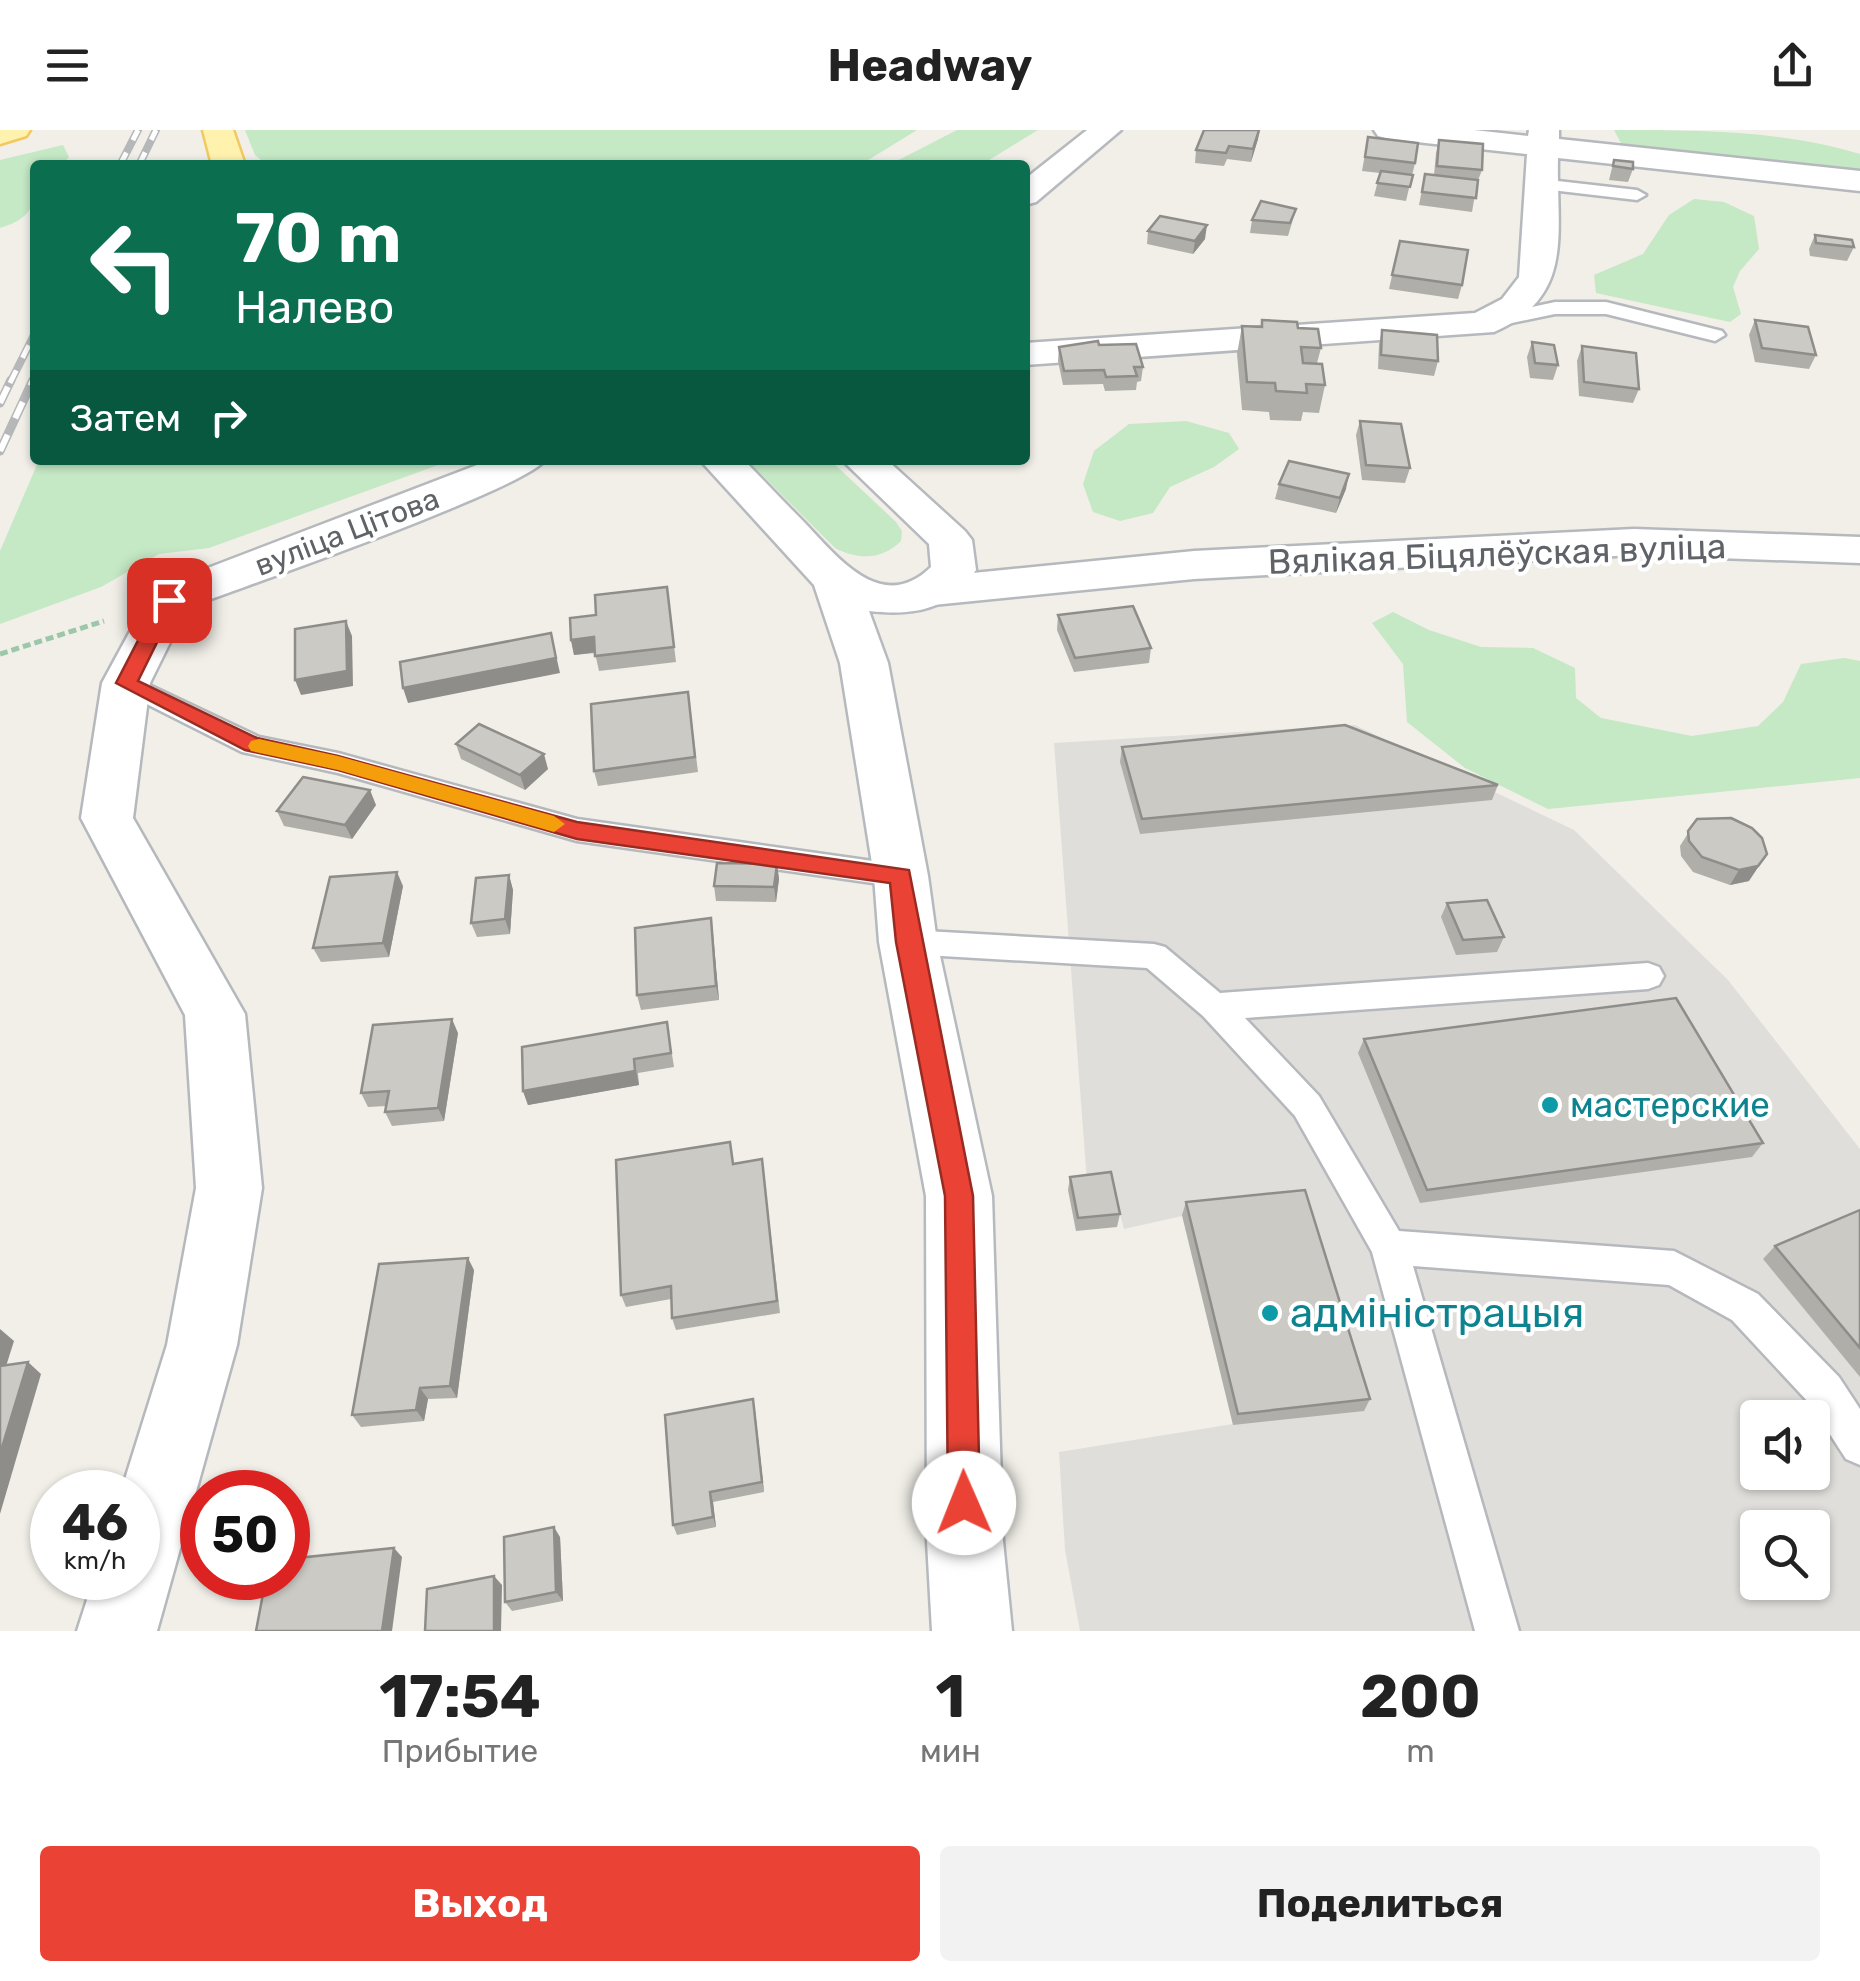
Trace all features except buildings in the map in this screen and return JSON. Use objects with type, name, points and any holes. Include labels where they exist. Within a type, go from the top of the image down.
[{"type":"main road","points":[[0,135],[15,130]]},
{"type":"main road","points":[[218,130],[218,143],[226,160]]},
{"type":"street","points":[[1030,191],[1106,130]]},
{"type":"street","points":[[1389,130],[1543,137],[1860,182]]},
{"type":"street","points":[[1030,354],[1481,324],[1516,308],[1528,297],[1537,276],[1543,137]]},
{"type":"street","name":"вуліца Цітова","points":[[169,600],[513,465]]},
{"type":"street","points":[[726,465],[835,581],[864,663],[901,876],[908,942],[959,1196],[964,1542],[972,1631]]},
{"type":"street","points":[[864,663],[917,595],[954,570],[950,540],[868,465]]},
{"type":"street","name":"Вялікая Біцялёўская вуліца","points":[[950,540],[1010,553],[1194,564]]},
{"type":"street","name":"Вялікая Біцялёўская вуліца","points":[[835,581],[868,597],[1194,564],[1634,542],[1860,550]]},
{"type":"street","points":[[160,1487],[202,1345],[229,1188],[216,1014],[107,818],[126,683],[169,600]]},
{"type":"street","points":[[117,1631],[126,1600]]},
{"type":"lane","points":[[1540,184],[1637,195]]},
{"type":"lane","points":[[1481,324],[1555,308],[1606,308],[1715,336]]},
{"type":"lane","points":[[126,683],[252,744],[338,763],[577,830],[901,876]]},
{"type":"lane","points":[[908,942],[1154,956],[1214,1007],[1307,1106],[1389,1247],[1497,1631]]},
{"type":"lane","points":[[1214,1007],[1648,976]]},
{"type":"lane","points":[[1389,1247],[1674,1268],[1745,1307],[1825,1392],[1860,1444]]},
{"type":"path","points":[[0,654],[169,600]]},
{"type":"shaded area","points":[[1355,725],[1574,830],[1728,980],[1860,1149],[1860,1631],[1080,1631],[1065,1550],[1059,1452],[1233,1424],[1182,1216],[1124,1229],[1111,1181],[1087,1182],[1054,743]]},
{"type":"green space","points":[[245,130],[917,130],[868,160],[261,160]]},
{"type":"green space","points":[[957,130],[1038,130],[989,160],[899,160]]},
{"type":"green space","points":[[1614,130],[1707,131],[1800,140],[1860,154],[1860,173],[1622,145]]},
{"type":"green space","points":[[63,145],[69,157],[30,160],[30,208],[22,218],[0,228],[0,160]]},
{"type":"green space","points":[[1694,199],[1724,202],[1754,216],[1759,249],[1740,271],[1733,287],[1741,314],[1730,322],[1596,293],[1594,275],[1643,254],[1669,215]]},
{"type":"green space","points":[[1186,421],[1229,433],[1239,449],[1214,467],[1170,487],[1153,513],[1120,521],[1093,512],[1083,484],[1094,451],[1129,424]]},
{"type":"green space","points":[[37,465],[438,465],[209,548],[159,554],[101,587],[0,624],[0,551]]},
{"type":"green space","points":[[752,465],[835,465],[902,531],[901,541],[878,555],[852,555],[835,548]]},
{"type":"green space","points":[[1393,612],[1429,630],[1481,647],[1533,648],[1575,668],[1576,698],[1601,718],[1692,736],[1758,726],[1783,702],[1801,664],[1844,658],[1860,661],[1860,778],[1548,809],[1465,768],[1407,722],[1403,664],[1372,623]]},
{"type":"railway","points":[[123,160],[138,130]]},
{"type":"railway","points":[[141,160],[156,130]]},
{"type":"railway","points":[[10,383],[30,343]]},
{"type":"railway","points":[[0,403],[11,380]]},
{"type":"railway","points":[[0,451],[30,386]]},
{"type":"slow traffic","points":[[259,746],[338,763],[554,824]]},
{"type":"place","name":"мастерские","points":[[1550,1105]]},
{"type":"place","name":"адміністрацыя","points":[[1270,1313]]},
{"type":"route","points":[[169,600],[126,683],[252,744],[338,763],[577,830],[901,876],[908,942],[959,1196],[964,1503]]}]
